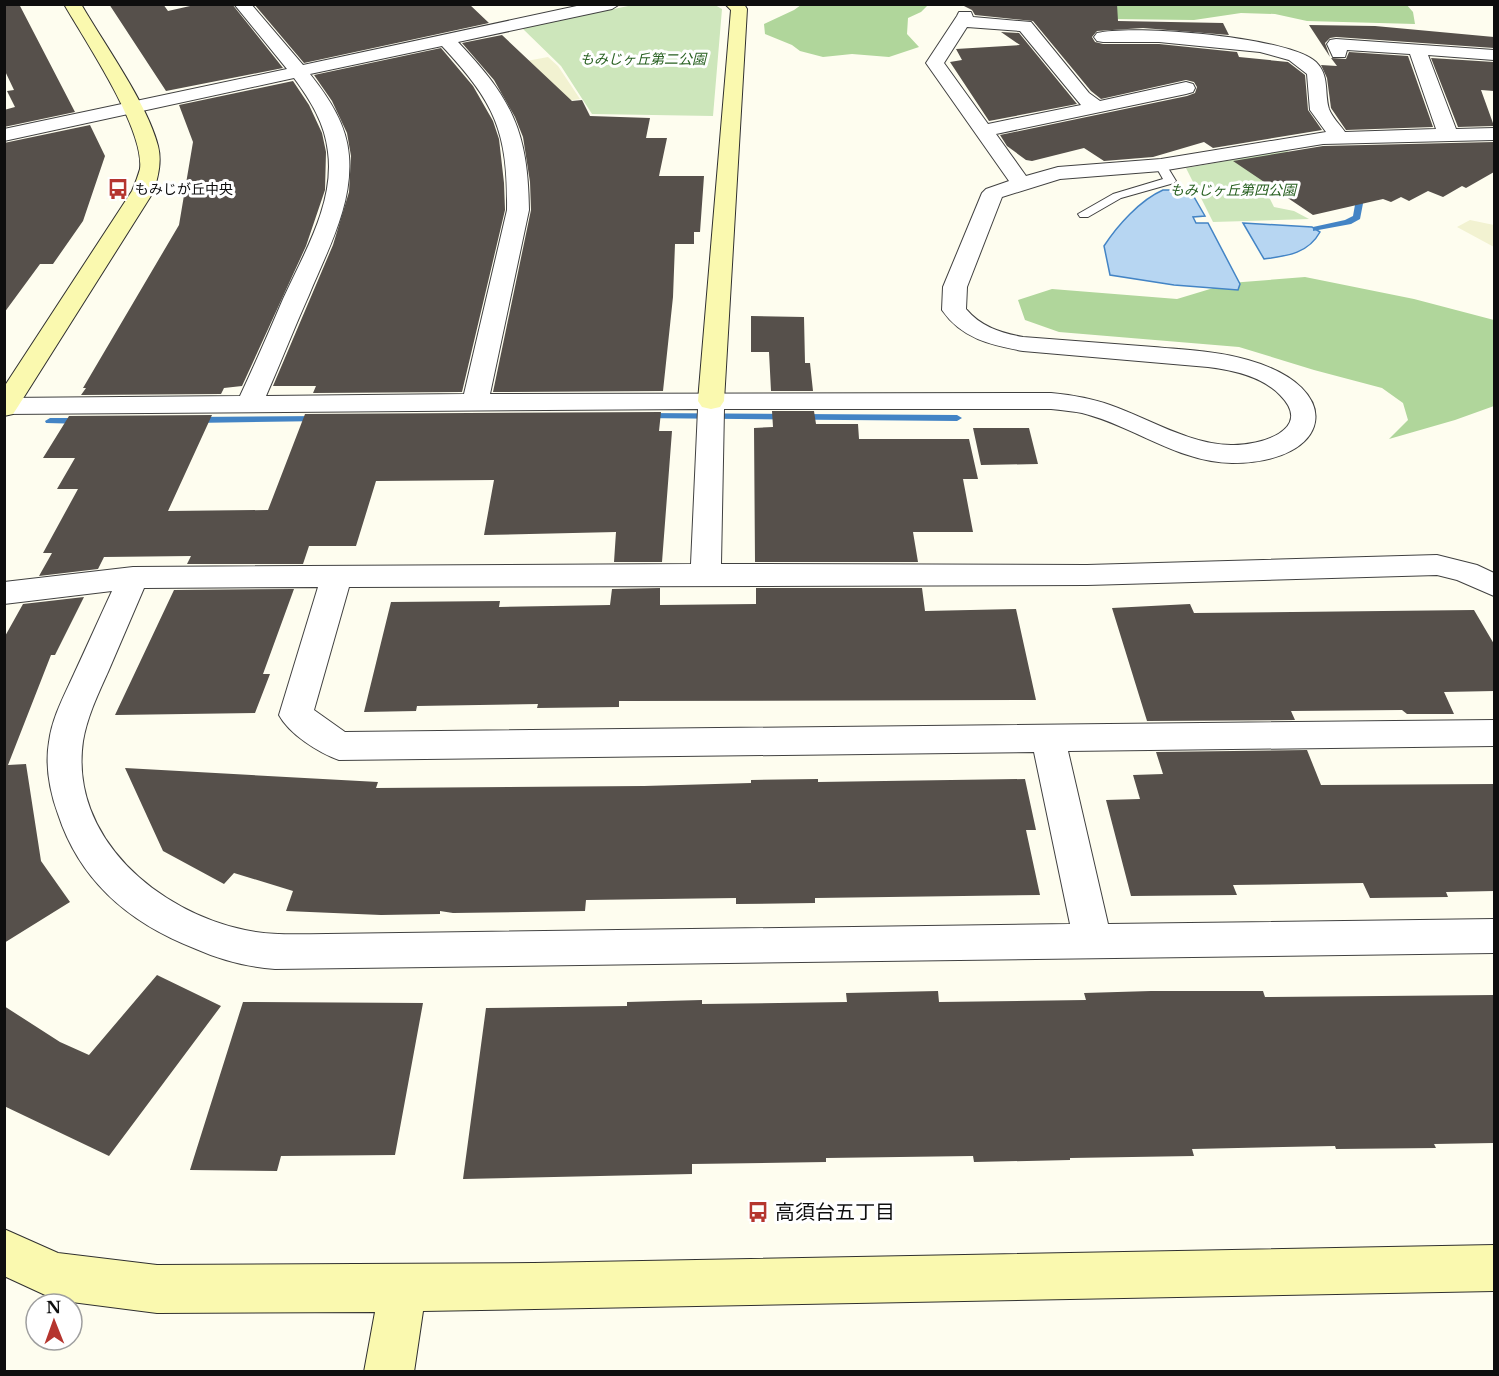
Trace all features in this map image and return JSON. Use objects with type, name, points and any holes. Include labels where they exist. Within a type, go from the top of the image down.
[{"type":"street","points":[[5,407],[143,191],[150,168],[148,146],[132,107],[72,4]]},
{"type":"street","points":[[242,4],[298,72],[326,111],[335,132],[339,153],[339,176],[327,225],[250,404]]},
{"type":"street","points":[[4,135],[612,4]]},
{"type":"street","points":[[706,574],[711,411],[740,9],[733,4]]},
{"type":"street","points":[[1022,185],[935,63],[964,18],[1025,26],[1082,97],[1097,108]]},
{"type":"street","points":[[406,32],[422,45]]},
{"type":"street","points":[[1103,37],[1127,35],[1168,38],[1259,47],[1287,53],[1314,69],[1320,110],[1339,137]]},
{"type":"street","points":[[446,40],[481,76],[496,98],[511,132],[516,150],[519,179],[518,210],[475,402]]},
{"type":"street","points":[[1339,53],[1335,44],[1494,55]]},
{"type":"street","points":[[1417,49],[1448,135]]},
{"type":"street","points":[[983,130],[1008,127],[1186,88]]},
{"type":"street","points":[[5,407],[475,402],[711,411],[1051,401],[1079,404],[1104,412],[1177,444],[1204,451],[1233,454],[1268,451],[1291,440],[1301,429],[1305,416],[1301,403],[1291,389],[1269,374],[1240,364],[1200,358],[1023,344],[997,339],[978,332],[962,322],[954,310],[955,287],[993,193],[1072,171],[1161,165],[1339,137],[1494,135]]},
{"type":"street","points":[[4,593],[133,578],[706,574],[1087,575],[1437,565],[1466,572],[1494,585]]},
{"type":"street","points":[[337,576],[296,715],[339,746],[1494,732]]},
{"type":"street","points":[[133,578],[78,703],[66,741],[66,779],[75,816],[90,850],[114,880],[143,905],[187,930],[247,948],[327,952],[1494,936]]},
{"type":"street","points":[[1048,739],[1093,942]]},
{"type":"street","points":[[4,1252],[56,1276],[157,1289],[403,1288],[1494,1268]]},
{"type":"street","points":[[389,1371],[403,1288]]},
{"type":"lane","points":[[1084,214],[1117,196],[1170,181],[1161,165]]},
{"type":"green space","points":[[1406,4],[1413,12],[1415,24],[1307,21],[1275,14],[1241,13],[1194,20],[1111,19],[1047,5]]},
{"type":"green space","name":"もみじヶ丘第二公園","points":[[633,5],[715,5],[722,9],[713,116],[592,114],[561,66],[522,28]]},
{"type":"green space","points":[[801,5],[928,5],[921,12],[908,18],[907,34],[919,47],[889,57],[852,54],[823,57],[800,51],[792,45],[765,34],[764,24]]},
{"type":"green space","points":[[548,57],[558,66],[580,99],[516,108],[489,68]]},
{"type":"green space","name":"もみじヶ丘第四公園","points":[[1287,150],[1293,162],[1265,183],[1266,191],[1274,207],[1294,211],[1309,219],[1213,222],[1186,168]]},
{"type":"green space","points":[[1470,220],[1494,225],[1494,247],[1457,227]]},
{"type":"green space","points":[[1305,277],[1414,299],[1494,320],[1494,406],[1389,439],[1408,420],[1403,403],[1382,388],[1239,347],[1059,332],[1025,320],[1018,300],[1052,289],[1177,299],[1230,283]]},
{"type":"water","points":[[1163,190],[1190,190],[1205,216],[1193,217],[1196,223],[1208,223],[1240,284],[1238,290],[1174,285],[1110,275],[1104,246],[1130,214],[1154,194]]},
{"type":"water","points":[[1243,223],[1312,227],[1320,232],[1309,245],[1296,253],[1264,259]]},
{"type":"building","points":[[4,4],[19,4],[75,112],[4,127],[4,110],[15,107],[7,91],[14,90],[4,69]]},
{"type":"building","points":[[109,4],[163,4],[168,11],[199,4],[232,4],[283,68],[166,91]]},
{"type":"building","points":[[254,4],[469,4],[489,23],[304,63]]},
{"type":"building","points":[[960,4],[1117,4],[1118,21],[1223,23],[1229,35],[1143,28],[1097,31],[1092,37],[1095,42],[1103,44],[1159,44],[1237,52],[1239,57],[1288,62],[1305,75],[1308,110],[1322,130],[1213,148],[1204,142],[1153,157],[1104,161],[1084,148],[1032,161],[1026,160],[1007,146],[1000,135],[1187,96],[1195,93],[1197,87],[1194,82],[1186,80],[1101,99],[1091,91],[1033,21],[975,15],[972,10]]},
{"type":"building","points":[[1309,25],[1375,26],[1494,37],[1494,48],[1336,37],[1330,38],[1325,43],[1330,57]]},
{"type":"building","points":[[1001,32],[1019,33],[1077,104],[989,121],[950,62],[962,60],[956,49],[1020,45]]},
{"type":"building","points":[[502,35],[572,101],[582,100],[590,116],[650,118],[646,138],[667,138],[659,176],[704,176],[700,232],[694,232],[694,244],[675,244],[673,297],[663,391],[493,392],[531,210],[530,182],[523,137],[515,117],[494,80],[462,43]]},
{"type":"building","points":[[441,48],[473,86],[493,121],[499,139],[504,183],[505,210],[462,392],[313,393],[316,386],[273,386],[333,245],[349,192],[351,156],[347,133],[332,101],[314,75]]},
{"type":"building","points":[[1349,52],[1408,56],[1433,127],[1346,130],[1331,108],[1327,78],[1321,65],[1337,66],[1331,58],[1346,59]]},
{"type":"building","points":[[1431,58],[1494,62],[1494,91],[1481,90],[1494,126],[1458,127]]},
{"type":"building","points":[[293,81],[309,105],[322,133],[326,152],[325,190],[306,246],[242,386],[224,388],[221,394],[81,395],[179,225],[193,142],[179,105]]},
{"type":"building","points":[[90,125],[105,156],[83,221],[53,264],[40,264],[4,313],[4,143]]},
{"type":"building","points":[[1494,142],[1494,172],[1466,188],[1462,186],[1443,197],[1428,191],[1409,201],[1401,197],[1391,202],[1383,199],[1313,215],[1233,161],[1323,146]]},
{"type":"building","points":[[751,316],[804,317],[805,363],[810,363],[813,391],[771,391],[769,352],[751,352]]},
{"type":"building","points":[[772,411],[814,411],[816,424],[858,424],[859,439],[969,439],[978,479],[963,479],[973,532],[913,532],[918,562],[755,562],[754,428],[773,427]]},
{"type":"building","points":[[661,412],[659,431],[672,431],[662,562],[614,562],[616,532],[484,535],[494,480],[376,481],[356,546],[309,546],[303,564],[187,564],[191,556],[104,557],[98,569],[39,576],[52,553],[43,553],[78,489],[57,489],[75,458],[43,458],[69,416],[212,415],[168,511],[268,510],[305,414]]},
{"type":"building","points":[[973,428],[1029,428],[1038,464],[981,465]]},
{"type":"building","points":[[660,588],[660,605],[756,604],[756,588],[922,588],[925,611],[1016,609],[1036,700],[619,701],[619,707],[537,708],[538,704],[417,706],[416,711],[364,712],[391,602],[500,601],[499,607],[610,605],[612,589]]},
{"type":"building","points":[[294,589],[263,674],[270,674],[255,713],[115,715],[174,590]]},
{"type":"building","points":[[84,597],[55,655],[51,655],[8,765],[26,764],[41,861],[70,902],[4,943],[4,638],[23,604]]},
{"type":"building","points":[[1190,604],[1194,613],[1474,610],[1494,644],[1494,691],[1444,692],[1454,714],[1407,714],[1402,710],[1291,711],[1295,720],[1147,721],[1112,608]]},
{"type":"building","points":[[1307,750],[1321,785],[1494,784],[1494,891],[1446,892],[1448,897],[1370,898],[1363,883],[1233,885],[1237,895],[1131,896],[1106,800],[1140,799],[1133,775],[1163,774],[1156,752]]},
{"type":"building","points":[[125,768],[378,782],[376,788],[644,786],[818,779],[818,782],[1025,779],[1036,830],[1026,830],[1040,895],[815,898],[815,903],[736,904],[736,898],[586,900],[585,911],[453,913],[440,911],[440,914],[381,915],[286,911],[293,891],[234,873],[224,884],[163,851]]},
{"type":"building","points":[[157,975],[221,1006],[109,1156],[4,1106],[4,1006],[60,1042],[89,1055]]},
{"type":"building","points":[[938,991],[939,1002],[1086,1000],[1084,993],[1151,991],[1263,991],[1265,997],[1494,995],[1494,1143],[1434,1144],[1436,1148],[1336,1149],[1335,1146],[1192,1149],[1194,1156],[1070,1158],[1070,1160],[974,1162],[973,1156],[826,1158],[826,1162],[692,1164],[692,1174],[463,1179],[486,1008],[627,1006],[627,1002],[702,1000],[702,1004],[847,1002],[846,993]]},
{"type":"building","points":[[243,1002],[423,1003],[395,1155],[281,1156],[277,1171],[190,1170]]},
{"type":"waterway","points":[[1316,229],[1348,222],[1357,217],[1362,188]]},
{"type":"waterway","points":[[643,416],[957,418]]},
{"type":"waterway","points":[[193,420],[321,419]]},
{"type":"waterway","points":[[50,421],[84,421]]},
{"type":"place","name":"もみじが丘中央","points":[[118,189]]},
{"type":"place","name":"高須台五丁目","points":[[758,1212]]}]
